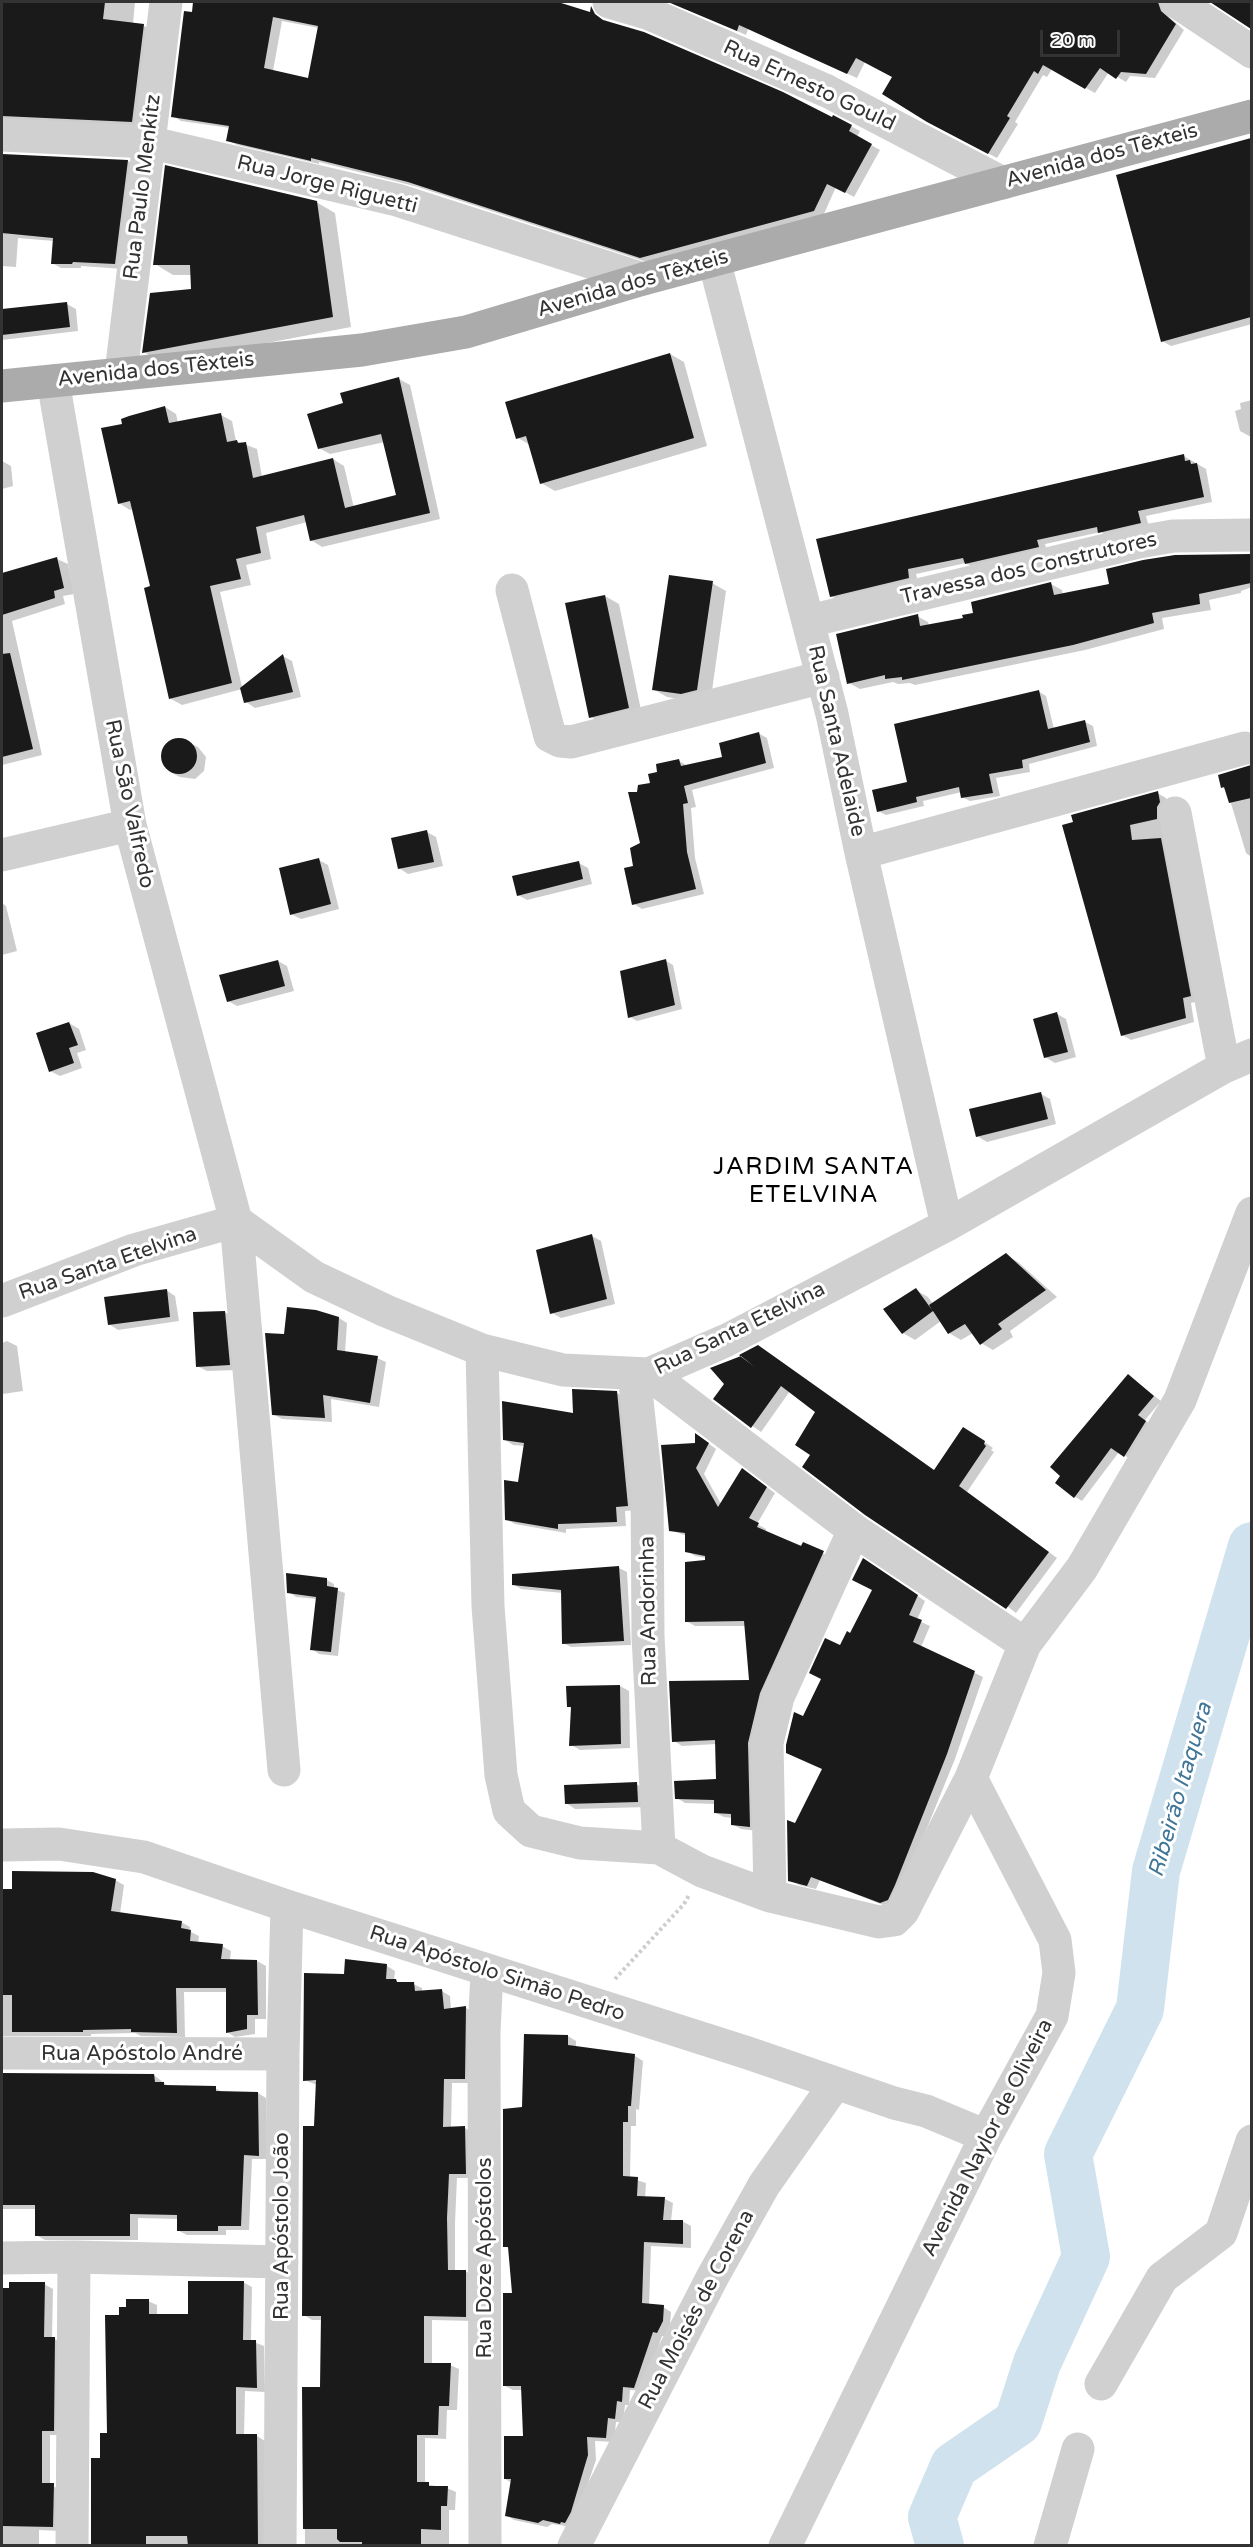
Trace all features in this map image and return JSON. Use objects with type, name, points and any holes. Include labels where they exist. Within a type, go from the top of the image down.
[{"type":"main road","name":"Avenida dos Têxteis","points":[[2,386],[362,350],[466,332],[643,279],[1251,116]]},
{"type":"street","name":"Rua Paulo Menkitz","points":[[121,373],[166,2]]},
{"type":"street","name":"Rua Ernesto Gould","points":[[609,2],[650,14],[827,91],[1003,183]]},
{"type":"street","points":[[1178,2],[1251,52]]},
{"type":"street","name":"Rua Jorge Riguetti","points":[[2,135],[148,142],[397,200],[643,279]]},
{"type":"street","name":"Rua Santa Adelaide","points":[[714,261],[823,677],[947,1225]]},
{"type":"street","name":"Rua São Valfredo","points":[[53,381],[130,825],[236,1221],[284,1770]]},
{"type":"street","name":"Travessa dos Construtores","points":[[809,621],[1139,542],[1173,536],[1251,535]]},
{"type":"street","points":[[512,590],[550,736],[560,741],[572,742],[823,677]]},
{"type":"street","points":[[861,853],[1245,748]]},
{"type":"street","points":[[1175,813],[1238,1061]]},
{"type":"street","points":[[2,855],[130,825]]},
{"type":"street","name":"Rua Santa Etelvina","points":[[2,1302],[134,1250],[236,1221],[314,1277],[386,1311],[483,1350],[563,1370],[641,1374],[728,1340],[947,1225],[1238,1061]]},
{"type":"street","points":[[483,1350],[488,1606],[501,1775],[509,1811],[531,1831],[570,1841],[659,1848],[702,1871],[770,1896],[879,1922],[894,1920],[903,1911],[971,1778],[1025,1644],[1082,1568],[1180,1400],[1251,1213]]},
{"type":"street","points":[[641,1374],[854,1530],[1025,1644]]},
{"type":"street","name":"Rua Andorinha","points":[[641,1374],[647,1491],[648,1636],[659,1848]]},
{"type":"street","points":[[770,1896],[767,1743],[778,1697],[854,1530]]},
{"type":"street","name":"Avenida Naylor de Oliveira","points":[[785,2546],[986,2136],[1052,2016],[1059,1973],[1055,1940],[971,1778]]},
{"type":"street","name":"Rua Apóstolo Simão Pedro","points":[[2,1845],[59,1844],[144,1857],[487,1971],[748,2053],[835,2084],[926,2111],[986,2136]]},
{"type":"street","name":"Rua Apóstolo João","points":[[280,2546],[283,2054],[287,1906]]},
{"type":"street","name":"Rua Doze Apóstolos","points":[[485,2546],[484,2032],[487,1971]]},
{"type":"street","name":"Rua Apóstolo André","points":[[2,2053],[283,2054]]},
{"type":"street","name":"Rua Moisés de Corena","points":[[574,2546],[713,2276],[758,2195],[835,2084]]},
{"type":"street","points":[[1101,2384],[1162,2278],[1221,2234],[1251,2140]]},
{"type":"street","points":[[72,2546],[74,2257]]},
{"type":"street","points":[[2,2258],[74,2257],[282,2262]]},
{"type":"street","points":[[1050,2546],[1078,2449]]},
{"type":"path","points":[[592,2004],[684,1904]]},
{"type":"building","points":[[2,2],[105,2],[103,19],[144,24],[132,122],[2,116]]},
{"type":"building","points":[[193,2],[558,2],[590,12],[591,6],[595,14],[603,20],[644,32],[783,92],[832,117],[833,115],[852,125],[849,131],[872,144],[845,193],[827,184],[814,211],[640,258],[408,182],[311,158],[311,161],[226,141],[229,126],[171,117],[184,11],[192,12]],"holes":[[[273,17],[318,26],[308,78],[264,68]]]},
{"type":"building","points":[[668,2],[1158,2],[1161,11],[1176,24],[1146,74],[1121,72],[1116,79],[1100,68],[1085,89],[1043,65],[1038,74],[1034,71],[1007,116],[1010,118],[988,154],[927,122],[882,94],[892,77],[856,58],[847,74],[739,25],[737,31]]},
{"type":"building","points":[[1210,2],[1251,2],[1251,29]]},
{"type":"building","points":[[1251,138],[1251,317],[1161,342],[1116,175]]},
{"type":"building","points":[[2,154],[128,160],[115,264],[73,262],[72,264],[51,264],[53,238],[2,233]]},
{"type":"building","points":[[165,165],[317,201],[333,317],[142,353],[150,293],[191,289],[190,265],[153,265]]},
{"type":"building","points":[[67,302],[70,327],[2,335],[2,309]]},
{"type":"building","points":[[670,353],[694,438],[540,484],[526,436],[516,439],[505,402]]},
{"type":"building","points":[[399,377],[430,513],[310,541],[304,515],[256,527],[261,553],[236,559],[241,579],[210,586],[232,683],[169,699],[144,588],[150,586],[130,501],[118,504],[101,428],[122,424],[121,419],[165,406],[169,423],[221,413],[227,442],[237,440],[238,443],[246,442],[253,478],[333,458],[345,508],[396,495],[381,434],[318,449],[307,414],[343,403],[340,393]]},
{"type":"building","points":[[1184,454],[1185,461],[1190,460],[1191,464],[1197,463],[1204,497],[1138,511],[1141,523],[1098,533],[1097,527],[1037,540],[1039,547],[965,564],[963,558],[908,569],[909,578],[830,597],[816,539]]},
{"type":"building","points":[[1251,554],[1251,583],[1199,594],[1200,604],[1152,613],[1154,623],[1073,645],[902,680],[902,677],[885,679],[885,675],[847,684],[836,634],[918,614],[920,626],[963,618],[962,615],[973,613],[971,602],[1051,582],[1054,595],[1109,584],[1106,569],[1143,560],[1175,555]]},
{"type":"building","points":[[57,557],[64,588],[54,591],[55,598],[2,615],[2,573]]},
{"type":"building","points":[[669,575],[713,581],[697,690],[681,694],[652,690]]},
{"type":"building","points":[[605,595],[629,708],[589,718],[565,603]]},
{"type":"building","points":[[10,653],[33,749],[2,757],[2,654]]},
{"type":"building","points":[[283,654],[293,692],[244,703],[240,688]]},
{"type":"building","points":[[1039,690],[1048,729],[1085,720],[1090,742],[1022,760],[1023,768],[989,774],[993,793],[961,798],[959,787],[916,797],[917,802],[877,812],[872,790],[907,782],[894,724]]},
{"type":"building","points":[[759,732],[766,763],[684,786],[688,803],[683,804],[687,852],[696,889],[632,905],[624,868],[633,866],[630,848],[640,843],[628,792],[637,792],[638,785],[650,783],[648,774],[657,772],[656,764],[679,759],[681,766],[722,757],[719,743]]},
{"type":"building","points":[[179,738],[192,743],[197,756],[192,769],[179,774],[166,769],[161,756],[166,743]]},
{"type":"building","points":[[1251,765],[1251,798],[1229,803],[1224,787],[1221,788],[1218,775]]},
{"type":"building","points":[[1158,791],[1160,802],[1157,807],[1157,819],[1130,825],[1132,840],[1161,838],[1191,996],[1183,998],[1186,1018],[1121,1036],[1062,825],[1073,822],[1071,815]]},
{"type":"building","points":[[427,830],[434,862],[398,869],[391,838]]},
{"type":"building","points":[[319,858],[331,904],[290,915],[279,868]]},
{"type":"building","points":[[579,861],[583,879],[517,896],[512,876]]},
{"type":"building","points":[[666,959],[675,1005],[628,1018],[620,971]]},
{"type":"building","points":[[278,960],[285,986],[227,1002],[219,975]]},
{"type":"building","points":[[1057,1012],[1068,1052],[1044,1058],[1033,1019]]},
{"type":"building","points":[[69,1022],[78,1045],[69,1048],[74,1063],[49,1072],[36,1033]]},
{"type":"building","points":[[1041,1092],[1048,1119],[976,1137],[969,1109]]},
{"type":"building","points":[[592,1234],[607,1299],[550,1314],[536,1250]]},
{"type":"building","points":[[1006,1253],[1046,1290],[998,1324],[1002,1329],[980,1345],[965,1324],[948,1334],[933,1311],[902,1334],[883,1309],[916,1288],[932,1310],[929,1305]]},
{"type":"building","points":[[167,1289],[170,1317],[108,1325],[104,1297]]},
{"type":"building","points":[[287,1307],[316,1310],[339,1317],[337,1350],[378,1356],[370,1403],[323,1395],[325,1418],[272,1415],[265,1333],[284,1334]]},
{"type":"building","points":[[225,1311],[230,1365],[196,1367],[193,1312]]},
{"type":"building","points":[[758,1345],[934,1470],[963,1427],[985,1441],[986,1446],[959,1486],[1049,1552],[1006,1609],[865,1515],[802,1467],[810,1455],[795,1445],[815,1412],[781,1386],[751,1428],[713,1399],[724,1384],[710,1368],[741,1356],[739,1355]]},
{"type":"building","points":[[1128,1374],[1154,1396],[1138,1415],[1146,1421],[1124,1457],[1111,1448],[1074,1498],[1055,1483],[1060,1476],[1050,1467]]},
{"type":"building","points":[[572,1389],[617,1391],[628,1506],[616,1507],[617,1522],[558,1524],[558,1529],[505,1520],[504,1480],[518,1482],[524,1443],[503,1440],[502,1401],[573,1413]]},
{"type":"building","points":[[695,1433],[709,1443],[696,1468],[718,1507],[742,1468],[767,1487],[749,1518],[759,1523],[757,1527],[801,1546],[803,1542],[824,1551],[760,1693],[748,1743],[750,1827],[731,1825],[731,1814],[714,1813],[714,1800],[675,1799],[674,1781],[716,1779],[715,1740],[672,1742],[669,1681],[749,1680],[744,1621],[685,1622],[685,1562],[705,1560],[705,1556],[685,1552],[685,1533],[669,1531],[661,1445],[695,1443]]},
{"type":"building","points":[[863,1558],[918,1595],[909,1615],[922,1620],[913,1642],[975,1671],[947,1754],[895,1885],[888,1900],[880,1903],[811,1877],[807,1886],[788,1881],[787,1820],[795,1823],[822,1769],[786,1753],[786,1745],[794,1712],[803,1716],[821,1679],[809,1673],[825,1638],[840,1645],[847,1631],[850,1633],[872,1590],[852,1580]]},
{"type":"building","points":[[619,1566],[624,1641],[562,1644],[561,1590],[512,1585],[512,1574]]},
{"type":"building","points":[[286,1573],[327,1578],[327,1586],[338,1588],[331,1652],[310,1650],[316,1597],[287,1593]]},
{"type":"building","points":[[620,1685],[621,1744],[569,1746],[571,1707],[567,1707],[566,1686]]},
{"type":"building","points":[[637,1782],[638,1802],[565,1804],[564,1785]]},
{"type":"building","points":[[12,1871],[93,1872],[116,1879],[111,1911],[182,1921],[181,1928],[191,1930],[190,1941],[223,1944],[221,1959],[257,1960],[258,2015],[247,2015],[247,2029],[226,2033],[226,1988],[176,1988],[177,2033],[131,2032],[131,2029],[12,2032],[12,1995],[2,1995],[2,1889],[12,1889]]},
{"type":"building","points":[[345,1959],[387,1964],[386,1979],[396,1979],[397,1982],[414,1982],[415,1991],[442,1989],[444,2009],[466,2006],[465,2079],[444,2079],[443,2127],[465,2126],[466,2174],[449,2174],[447,2218],[448,2270],[466,2270],[466,2317],[424,2316],[424,2363],[451,2363],[449,2406],[439,2406],[438,2435],[417,2435],[417,2482],[429,2482],[429,2486],[448,2486],[447,2506],[441,2506],[441,2530],[421,2529],[421,2546],[362,2546],[362,2542],[340,2542],[337,2539],[337,2529],[303,2529],[302,2387],[320,2387],[321,2316],[302,2316],[303,2126],[314,2126],[316,2080],[303,2081],[304,1973],[344,1974]]},
{"type":"building","points":[[524,2034],[568,2035],[568,2045],[635,2054],[631,2106],[628,2106],[628,2122],[623,2122],[623,2176],[638,2177],[637,2196],[665,2197],[663,2220],[683,2220],[683,2244],[644,2242],[642,2303],[664,2305],[663,2321],[657,2333],[653,2332],[634,2388],[623,2387],[622,2402],[617,2401],[615,2419],[608,2418],[606,2438],[587,2437],[588,2455],[571,2512],[565,2523],[560,2524],[543,2520],[538,2523],[505,2516],[511,2479],[504,2479],[504,2436],[523,2436],[521,2386],[503,2386],[503,2293],[512,2293],[508,2247],[503,2247],[503,2109],[522,2107]]},
{"type":"building","points":[[2,2073],[154,2074],[155,2082],[164,2082],[164,2085],[216,2086],[216,2091],[258,2092],[259,2156],[244,2155],[241,2226],[218,2226],[218,2231],[177,2231],[177,2215],[130,2214],[130,2236],[35,2236],[35,2205],[2,2205]]},
{"type":"building","points":[[188,2281],[244,2281],[243,2340],[256,2340],[257,2388],[236,2387],[236,2434],[257,2434],[258,2546],[188,2546],[187,2536],[146,2536],[146,2546],[91,2546],[91,2458],[100,2458],[100,2433],[107,2433],[105,2315],[119,2315],[119,2307],[126,2307],[126,2299],[149,2299],[149,2314],[188,2314]]},
{"type":"building","points":[[9,2282],[45,2282],[44,2337],[55,2337],[54,2431],[42,2431],[42,2483],[54,2483],[53,2527],[2,2526],[2,2288],[9,2288]]},
{"type":"waterway","name":"Ribeirão Itaquera","points":[[940,2546],[932,2517],[954,2466],[1018,2422],[1037,2363],[1086,2257],[1068,2154],[1140,2009],[1156,1871],[1252,1546]]},
{"type":"district","name":"JARDIM SANTA ETELVINA","points":[[814,1182]]}]
